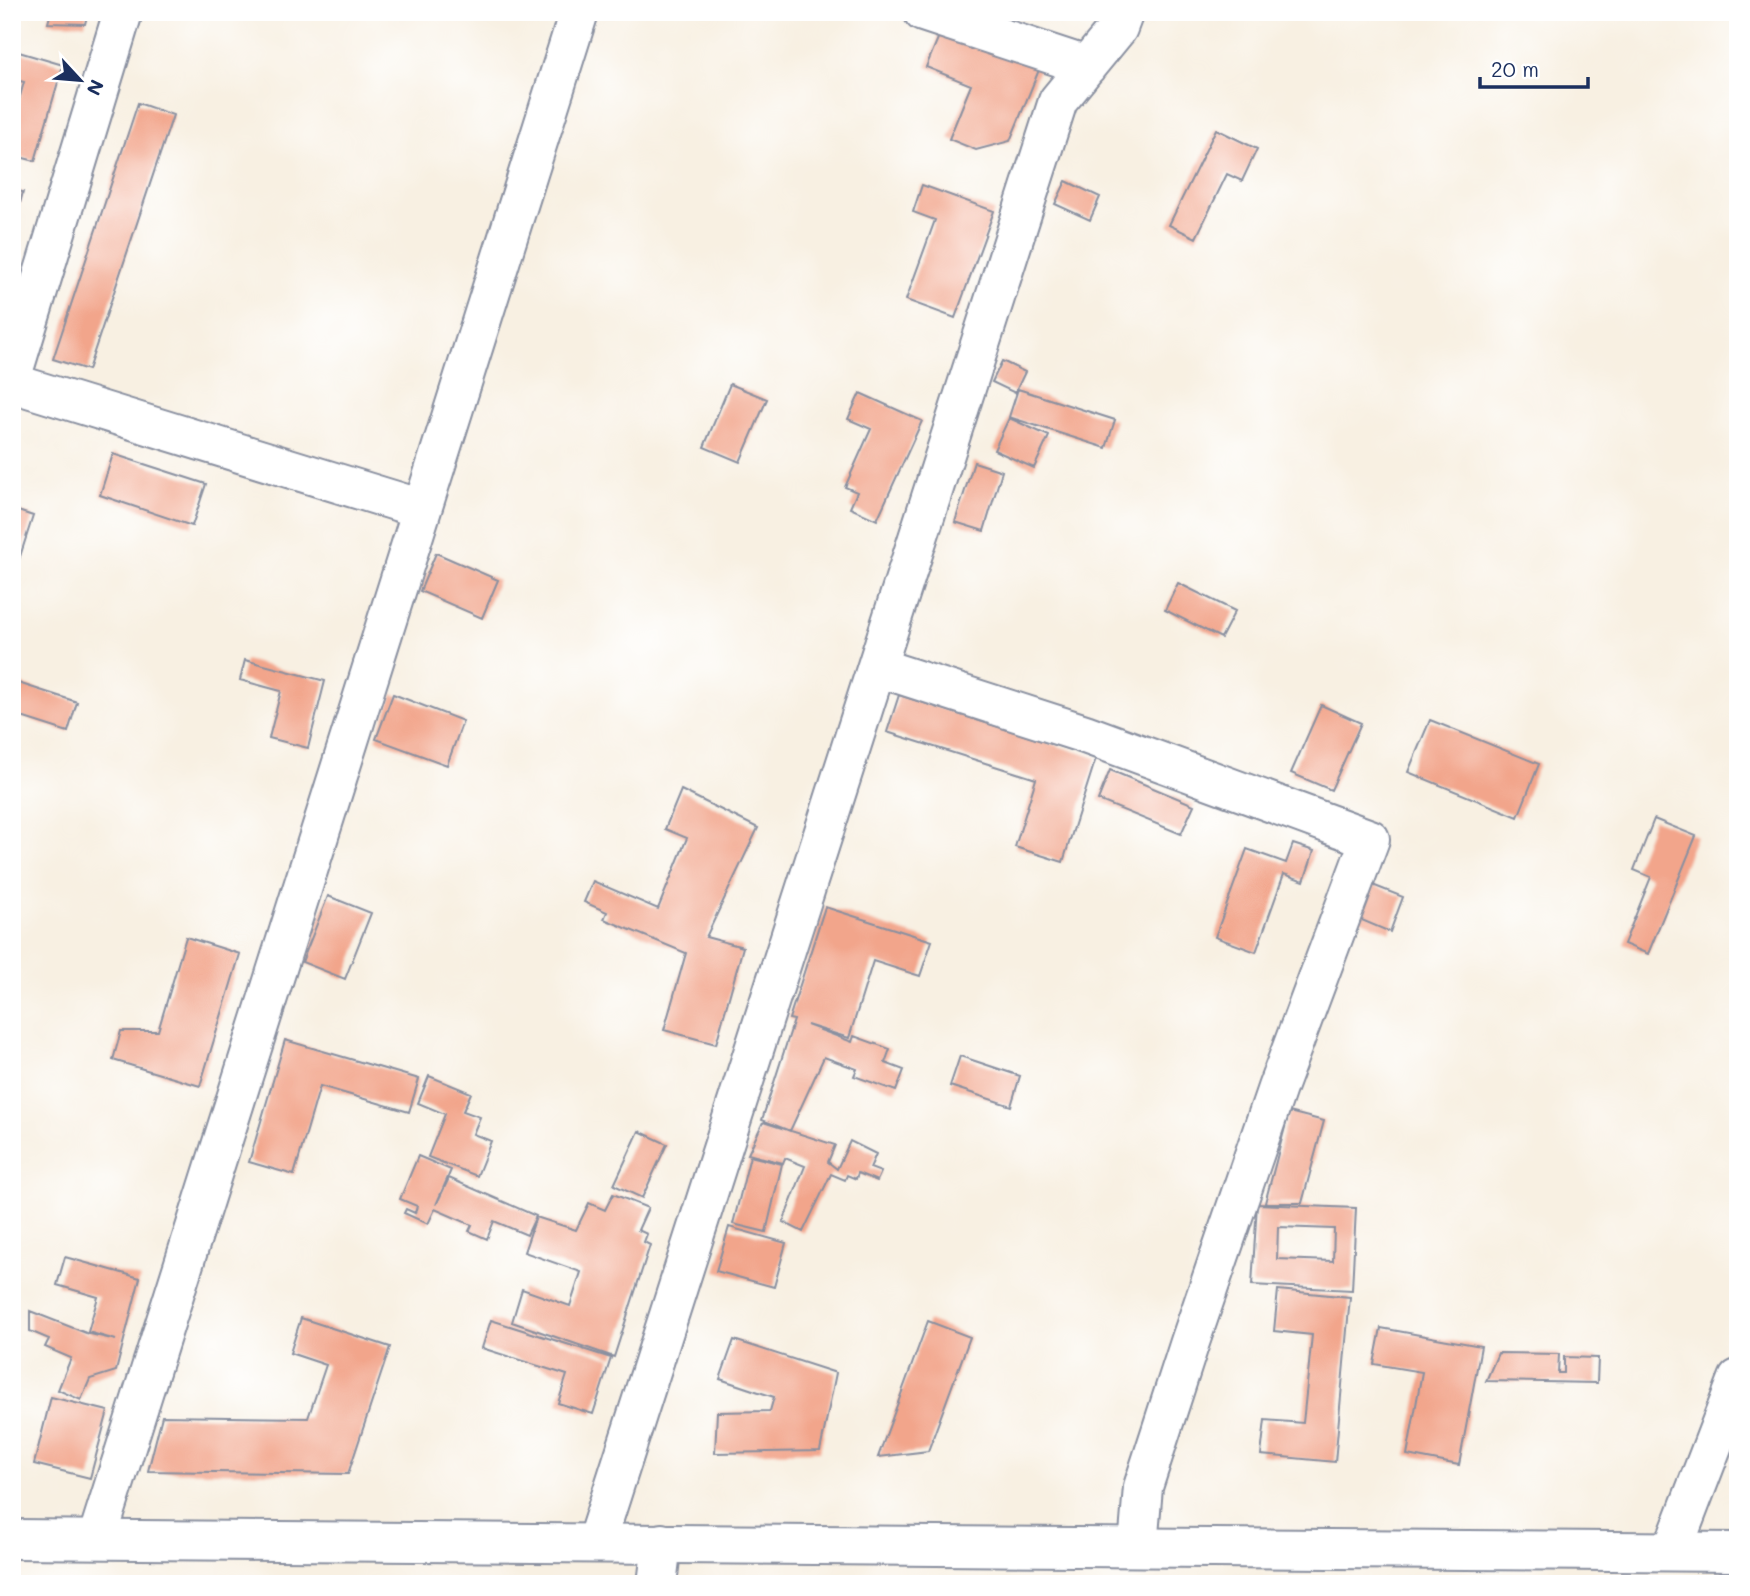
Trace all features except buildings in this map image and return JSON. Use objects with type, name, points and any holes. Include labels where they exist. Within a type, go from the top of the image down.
[{"type":"street","points":[[12,376],[123,12]]},
{"type":"street","points":[[97,1539],[579,12]]},
{"type":"street","points":[[923,12],[1087,66]]},
{"type":"street","points":[[596,1543],[1058,101],[1118,28],[1124,12]]},
{"type":"street","points":[[12,383],[422,509]]},
{"type":"street","points":[[877,667],[1085,734],[1370,839],[1277,1088],[1185,1356],[1143,1487],[1138,1547]]},
{"type":"street","points":[[1672,1551],[1738,1379]]},
{"type":"street","points":[[12,1539],[1738,1552]]},
{"type":"street","points":[[657,1584],[662,1543]]}]
